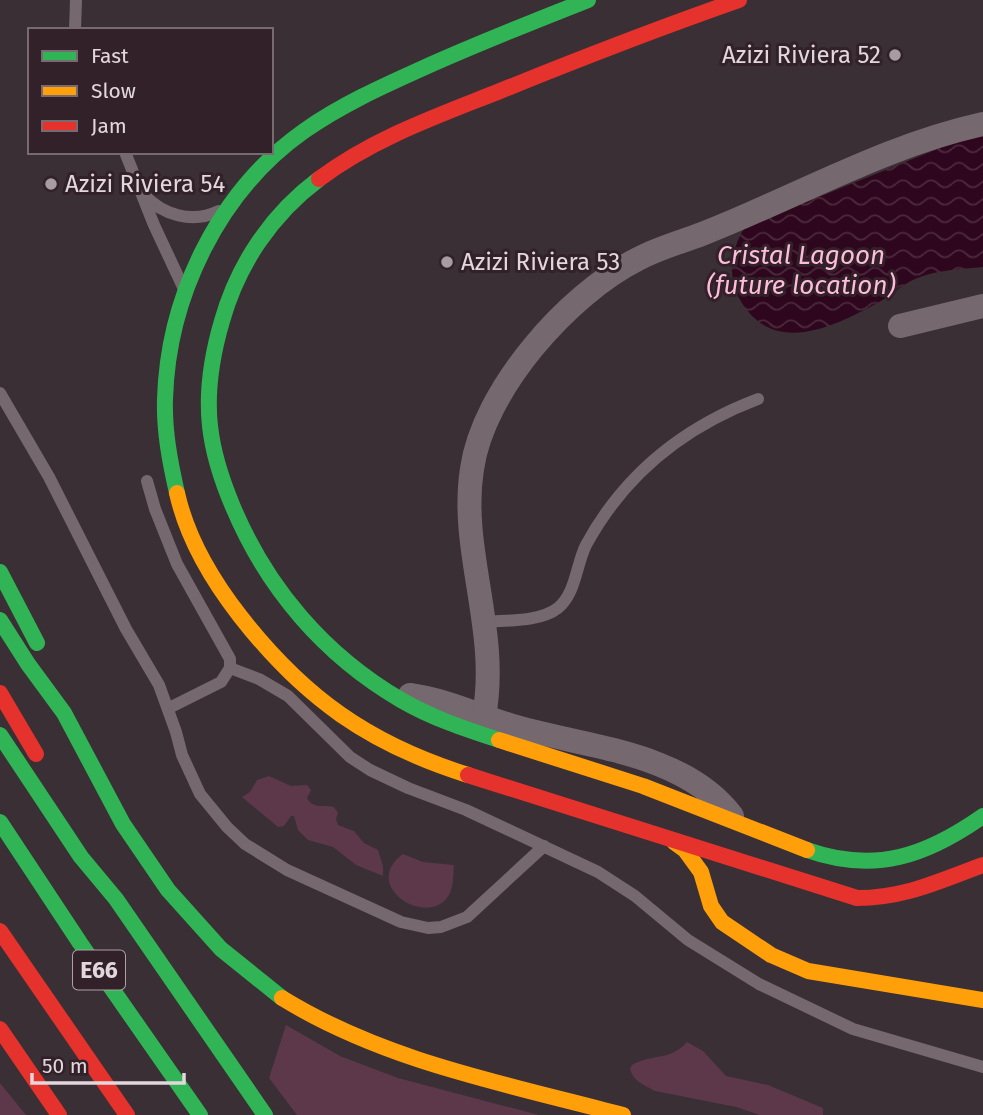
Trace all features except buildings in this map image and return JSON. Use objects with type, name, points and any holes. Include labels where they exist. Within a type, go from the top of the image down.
[{"type":"main road","points":[[588,0],[473,46],[346,103],[319,119],[272,158],[227,207],[210,233],[184,290],[175,320],[165,388],[168,457],[176,491],[201,555],[236,610],[279,663],[328,707],[355,726],[405,752],[454,771],[674,842],[751,873],[857,898],[877,899],[916,893],[983,864]]},
{"type":"main road","points":[[739,0],[601,49],[413,127],[360,152],[312,185],[275,220],[243,270],[220,326],[210,385],[209,415],[221,475],[245,535],[278,590],[319,639],[388,694],[444,722],[671,796],[832,858],[891,860],[920,853],[947,841],[983,816]]},
{"type":"main road","points":[[0,572],[44,657],[54,698]]},
{"type":"main road","points":[[0,620],[54,698],[122,824],[149,867],[206,935],[239,965],[313,1016],[353,1035],[422,1060],[623,1115]]},
{"type":"main road","points":[[0,693],[43,767]]},
{"type":"main road","points":[[543,734],[569,762]]},
{"type":"main road","points":[[0,735],[81,857],[116,899],[265,1115]]},
{"type":"main road","name":"E66","points":[[0,822],[80,943],[200,1115]]},
{"type":"main road","points":[[77,823],[106,870],[116,899]]},
{"type":"main road","points":[[674,842],[685,850],[701,872],[716,915],[771,955],[808,971],[983,1000]]},
{"type":"main road","points":[[728,898],[727,917],[738,933]]},
{"type":"main road","name":"E66","points":[[0,931],[127,1115]]},
{"type":"main road","points":[[0,1030],[59,1115]]},
{"type":"street","points":[[484,716],[488,682],[485,622],[469,506],[472,468],[484,427],[516,371],[538,341],[589,289],[639,258],[728,223],[908,144],[983,124]]},
{"type":"street","points":[[900,326],[983,306]]},
{"type":"street","points":[[388,694],[420,697],[543,734],[609,748],[663,767],[706,790],[720,801],[737,822]]},
{"type":"lane","points":[[75,28],[76,0]]},
{"type":"lane","points":[[126,154],[184,290]]},
{"type":"lane","points":[[141,192],[159,208],[181,217],[197,218],[227,207]]},
{"type":"lane","points":[[0,393],[49,477],[126,629],[149,666],[169,708],[190,775],[206,803],[227,827],[265,858],[401,922],[428,928],[441,927],[467,917],[544,846]]},
{"type":"lane","points":[[485,622],[535,617],[556,609],[570,592],[581,556],[593,532],[608,509],[643,469],[697,428],[733,408],[758,399]]},
{"type":"lane","points":[[148,481],[155,509],[173,555],[230,659],[230,668],[221,682],[169,708]]},
{"type":"lane","points":[[230,668],[259,678],[288,696],[350,757],[370,770],[466,810],[616,882],[713,958],[805,1008],[853,1029],[983,1067]]},
{"type":"shaded area","points":[[269,776],[291,786],[307,785],[311,790],[307,798],[310,802],[334,807],[338,813],[338,825],[354,831],[364,843],[378,850],[383,876],[356,865],[333,847],[308,840],[298,830],[294,816],[291,816],[284,826],[278,827],[242,797],[250,792],[257,780]]},
{"type":"shaded area","points":[[403,854],[423,862],[454,865],[450,893],[441,904],[429,908],[415,906],[393,891],[389,879],[391,867]]},
{"type":"shaded area","points":[[286,1025],[340,1056],[398,1078],[539,1115],[297,1115],[269,1078]]},
{"type":"shaded area","points":[[687,1042],[703,1051],[726,1076],[768,1085],[823,1108],[823,1115],[760,1115],[736,1107],[655,1091],[631,1073],[632,1065],[639,1061],[667,1055]]},
{"type":"shaded area","points":[[0,1083],[26,1115],[0,1115]]},
{"type":"water","name":"Cristal Lagoon (future location)","points":[[983,134],[983,267],[948,270],[923,276],[843,320],[804,332],[786,332],[768,327],[753,316],[739,298],[733,280],[732,262],[736,244],[745,227],[945,146]]},
{"type":"traffic: fast","points":[[177,493],[165,411],[168,360],[176,322],[204,249],[223,215],[247,184],[274,156],[304,131],[347,105],[442,60],[588,0]]},
{"type":"traffic: fast","points":[[319,179],[286,208],[259,242],[237,280],[222,321],[215,347],[209,399],[211,436],[222,477],[233,507],[263,565],[281,592],[323,641],[373,682],[401,700],[437,718],[499,740]]},
{"type":"traffic: fast","points":[[0,572],[37,643]]},
{"type":"traffic: fast","points":[[0,620],[64,713],[123,824],[168,890],[221,949],[282,998]]},
{"type":"traffic: fast","points":[[0,735],[81,857],[116,899],[265,1115]]},
{"type":"traffic: fast","points":[[807,850],[855,860],[899,857],[941,842],[983,816]]},
{"type":"traffic: fast","points":[[0,822],[80,943],[200,1115]]},
{"type":"traffic: slow","points":[[177,493],[187,526],[210,573],[240,616],[289,671],[341,715],[369,733],[432,763],[468,775]]},
{"type":"traffic: slow","points":[[499,740],[643,786],[807,850]]},
{"type":"traffic: slow","points":[[674,842],[685,850],[701,872],[711,906],[722,922],[771,955],[808,971],[983,1000]]},
{"type":"traffic: slow","points":[[282,998],[322,1020],[405,1055],[623,1115]]},
{"type":"traffic: jam","points":[[319,179],[362,151],[430,119],[739,0]]},
{"type":"traffic: jam","points":[[0,693],[36,754]]},
{"type":"traffic: jam","points":[[468,775],[857,898],[906,892],[983,865]]},
{"type":"traffic: jam","points":[[0,931],[127,1115]]},
{"type":"traffic: jam","points":[[0,1029],[59,1115]]},
{"type":"place","name":"Azizi Riviera 52","points":[[895,55]]},
{"type":"place","name":"Azizi Riviera 54","points":[[51,184]]},
{"type":"place","name":"Azizi Riviera 53","points":[[447,262]]}]
